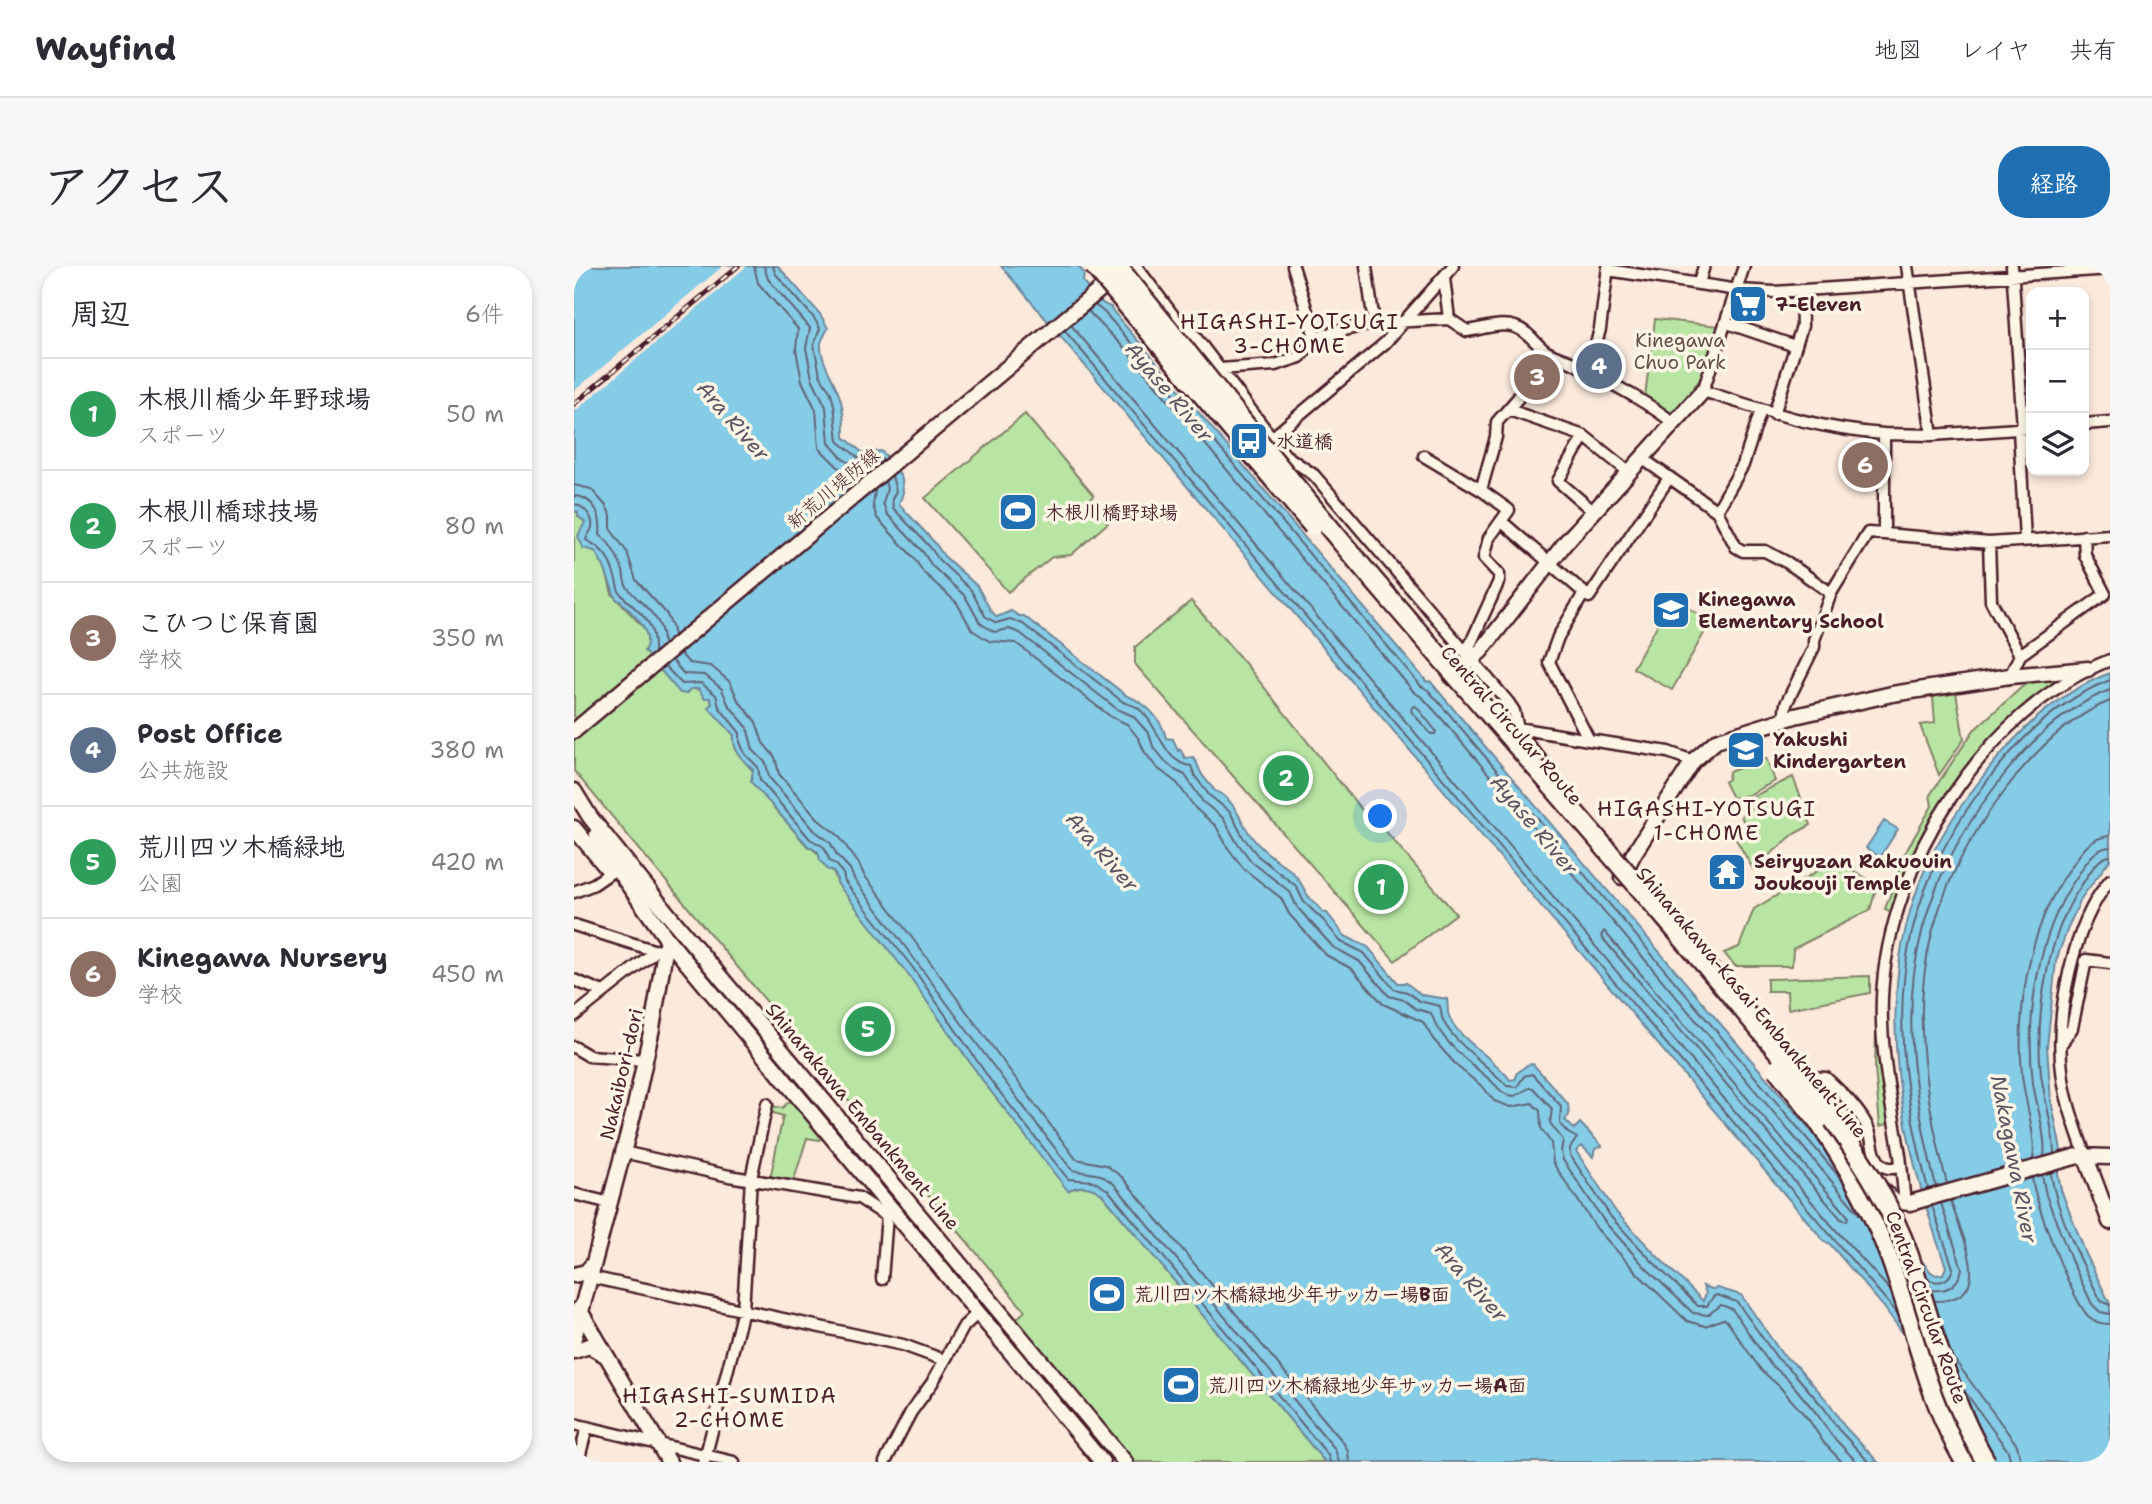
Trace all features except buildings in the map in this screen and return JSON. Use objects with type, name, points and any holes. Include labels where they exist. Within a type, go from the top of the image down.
[{"type":"highway","name":"Central Circular Route","points":[[1096,266],[1246,449],[1691,966],[1818,1121],[1844,1159],[1878,1226],[1940,1407],[1965,1462]]},
{"type":"highway","name":"Central Circular Route","points":[[1119,268],[1263,443],[1828,1112],[1877,1185],[1894,1220],[1909,1255],[1945,1374],[1967,1429],[1986,1462]]},
{"type":"main road","name":"新荒川堤防線","points":[[574,731],[1034,345],[1119,268]]},
{"type":"main road","name":"Shinarakawa-Kasai Embankment Line","points":[[1119,268],[1200,376],[1263,443],[1452,677],[1625,870],[1887,1196],[1910,1203]]},
{"type":"main road","points":[[1452,677],[1468,655],[1509,617],[1549,563],[1703,391]]},
{"type":"main road","points":[[1625,870],[1693,761],[1716,741],[1784,719],[1892,694],[2088,669]]},
{"type":"main road","name":"Shinarakawa Embankment Line","points":[[574,791],[590,817],[1125,1462]]},
{"type":"main road","points":[[590,817],[605,852],[657,924],[662,947],[978,1313],[1102,1462]]},
{"type":"main road","points":[[574,828],[636,905],[657,924]]},
{"type":"main road","name":"Nakaibori-dori","points":[[574,1338],[577,1306],[592,1270],[645,1060],[662,947]]},
{"type":"main road","points":[[2081,1156],[2110,1222]]},
{"type":"main road","points":[[1910,1203],[2081,1156],[2110,1157]]},
{"type":"main road","points":[[574,1275],[592,1270]]},
{"type":"main road","points":[[577,1306],[669,1462]]},
{"type":"main road","points":[[574,1351],[589,1346],[606,1355]]},
{"type":"street","points":[[1139,266],[1220,369],[1263,443],[1314,475],[1508,702],[1522,738],[1625,870],[1810,1077],[1818,1098],[1818,1108]]},
{"type":"street","points":[[1293,266],[1315,337]]},
{"type":"street","points":[[1366,266],[1374,323]]},
{"type":"street","points":[[1263,443],[1385,343],[1453,266]]},
{"type":"street","points":[[1699,283],[1704,266]]},
{"type":"street","points":[[1744,266],[1703,391],[1812,424],[1863,433],[1932,435],[2024,428]]},
{"type":"street","points":[[1907,266],[1932,435]]},
{"type":"street","points":[[1588,371],[1600,329],[1608,268],[1738,290],[1801,290],[2012,271],[2110,269]]},
{"type":"street","points":[[2012,271],[2024,428],[2025,540]]},
{"type":"street","points":[[1444,278],[1449,319]]},
{"type":"street","points":[[1774,414],[1802,327],[1801,290]]},
{"type":"street","points":[[1220,369],[1275,365],[1300,357],[1315,337],[1374,323],[1449,319],[1467,331],[1513,326],[1531,337],[1544,350],[1652,406],[1675,424]]},
{"type":"street","points":[[1727,323],[1795,346]]},
{"type":"street","points":[[1480,490],[1496,437],[1497,422],[1509,410],[1544,350]]},
{"type":"street","points":[[1509,410],[1584,436],[1630,473]]},
{"type":"street","points":[[1717,511],[1743,465],[1761,410]]},
{"type":"street","points":[[2089,424],[2110,422]]},
{"type":"street","points":[[1884,434],[1884,534]]},
{"type":"street","points":[[1584,436],[1558,481],[1594,512]]},
{"type":"street","points":[[1424,456],[1508,510],[1489,538],[1483,558],[1499,574],[1499,581],[1469,645],[1468,655]]},
{"type":"street","points":[[1643,459],[1717,511],[1737,547],[1749,552],[1765,551],[1788,563],[1830,593]]},
{"type":"street","points":[[1502,522],[1589,597],[1669,478]]},
{"type":"street","points":[[1784,719],[1786,704],[1814,647],[1830,593],[1868,533],[1989,543],[2110,535]]},
{"type":"street","points":[[2010,677],[2020,654],[2105,594],[2085,555],[2084,536]]},
{"type":"street","points":[[1989,543],[1991,601],[2020,654]]},
{"type":"street","points":[[1584,593],[1558,637],[1549,662],[1589,740]]},
{"type":"street","points":[[1910,1203],[1891,1114],[1883,1051],[1882,994],[1889,946],[1910,874],[1951,799],[2001,734],[2046,694],[2088,669],[2110,660]]},
{"type":"street","points":[[1502,735],[1517,724],[1589,740],[1668,752],[1693,761]]},
{"type":"street","points":[[574,891],[594,884],[610,873]]},
{"type":"street","points":[[2081,1156],[2062,1071],[2065,998],[2072,957],[2083,928],[2101,891],[2110,880]]},
{"type":"street","points":[[574,925],[662,947]]},
{"type":"street","points":[[574,1016],[662,947]]},
{"type":"street","points":[[2061,1045],[2071,1028],[2086,960],[2110,963]]},
{"type":"street","points":[[574,980],[603,992]]},
{"type":"street","points":[[574,1047],[589,1056],[645,1060]]},
{"type":"street","points":[[1810,1077],[1826,1078],[1864,1121],[1870,1133],[1873,1152],[1883,1166],[1901,1167]]},
{"type":"street","points":[[705,1459],[743,1310],[751,1179],[767,1104]]},
{"type":"street","points":[[623,1152],[859,1198],[884,1216],[890,1212]]},
{"type":"street","points":[[574,1194],[610,1203]]},
{"type":"street","points":[[882,1279],[890,1212]]},
{"type":"street","points":[[592,1270],[743,1310],[903,1345],[944,1360]]},
{"type":"street","points":[[885,1462],[911,1412],[932,1383],[964,1326],[978,1313]]},
{"type":"street","points":[[574,1424],[705,1459],[734,1462]]},
{"type":"street","points":[[578,1462],[587,1427]]},
{"type":"green space","name":"Kinegawa Chuo Park","points":[[1655,319],[1719,326],[1699,381],[1672,414],[1645,396]]},
{"type":"green space","name":"木根川橋野球場","points":[[1025,414],[1094,496],[1089,501],[1108,523],[1071,555],[1052,557],[1008,592],[925,498]]},
{"type":"green space","points":[[574,511],[578,512],[578,516],[585,522],[583,529],[587,549],[595,551],[605,567],[612,594],[648,634],[647,646],[691,689],[701,691],[709,697],[712,704],[709,707],[734,735],[737,750],[753,771],[752,782],[807,846],[826,862],[837,883],[907,973],[986,1085],[1068,1190],[1085,1187],[1102,1194],[1325,1462],[1131,1462],[1014,1321],[1025,1311],[574,771]]},
{"type":"green space","points":[[1672,599],[1711,621],[1672,690],[1633,668]]},
{"type":"green space","points":[[1191,601],[1244,662],[1361,809],[1373,816],[1456,914],[1395,961],[1135,664],[1135,647]]},
{"type":"green space","points":[[2069,675],[2031,700],[1981,748],[1954,784],[1935,817],[1894,913],[1885,909],[1905,853],[1932,806],[1930,795],[1974,730],[2023,686],[2036,680]]},
{"type":"green space","points":[[1956,693],[1964,739],[1939,775],[1920,725],[1935,723],[1933,697]]},
{"type":"green space","points":[[1766,758],[1775,781],[1749,795],[1732,798],[1724,782],[1728,779],[1729,772]]},
{"type":"green space","points":[[1793,777],[1811,825],[1794,834],[1753,869],[1733,834],[1746,827],[1741,816],[1753,806],[1750,798]]},
{"type":"green space","points":[[1836,860],[1877,885],[1870,910],[1793,949],[1792,966],[1735,966],[1724,953],[1739,947],[1754,909]]},
{"type":"green space","points":[[1870,976],[1870,993],[1788,1009],[1787,991],[1767,991],[1767,979]]},
{"type":"green space","points":[[1878,1032],[1888,1124],[1880,1126],[1875,1068]]},
{"type":"green space","points":[[792,1099],[814,1128],[824,1136],[819,1140],[807,1138],[793,1183],[770,1179],[783,1116],[770,1112],[772,1106],[782,1108]]},
{"type":"water","name":"Ara River","points":[[574,266],[778,266],[820,314],[828,328],[821,342],[821,350],[841,403],[844,437],[863,453],[881,451],[892,461],[902,479],[903,493],[899,504],[944,556],[977,586],[991,611],[997,617],[1011,611],[1024,616],[1127,696],[1146,707],[1161,724],[1166,738],[1173,739],[1178,751],[1180,749],[1185,758],[1193,757],[1202,775],[1215,791],[1231,803],[1253,839],[1294,874],[1309,897],[1327,913],[1345,936],[1368,947],[1398,983],[1406,983],[1422,995],[1447,999],[1448,1014],[1453,1024],[1510,1080],[1516,1079],[1516,1074],[1527,1065],[1533,1064],[1568,1104],[1569,1115],[1565,1120],[1574,1129],[1580,1123],[1602,1146],[1595,1149],[1593,1157],[1582,1146],[1576,1151],[1616,1212],[1703,1301],[1706,1293],[1703,1286],[1741,1295],[1782,1354],[1798,1367],[1830,1404],[1844,1426],[1878,1462],[1325,1462],[1102,1194],[1085,1187],[1068,1191],[837,883],[832,870],[828,870],[820,860],[818,852],[808,846],[751,782],[753,770],[736,751],[734,735],[708,707],[712,704],[710,698],[704,698],[699,689],[691,689],[686,694],[680,693],[644,651],[647,644],[645,630],[636,617],[616,599],[595,551],[583,548],[578,536],[585,522],[578,516],[578,512],[574,511]]},
{"type":"water","points":[[1001,266],[1078,266],[1084,273],[1083,281],[1092,293],[1103,304],[1111,307],[1427,682],[1430,681],[1936,1275],[1943,1274],[1946,1267],[1916,1172],[1898,1074],[1895,1025],[1898,976],[1906,927],[1921,879],[1933,853],[1955,815],[1994,762],[2023,731],[2054,704],[2110,673],[2110,860],[2082,897],[2056,961],[2047,1047],[2051,1100],[2061,1150],[2058,1174],[2061,1190],[2086,1254],[2110,1304],[2110,1462],[1997,1462],[1883,1306],[1829,1243],[1825,1242]]},
{"type":"water","points":[[1884,821],[1898,829],[1880,857],[1866,848]]},
{"type":"pier","points":[[723,266],[747,266],[574,412],[574,391]]},
{"type":"pier","points":[[891,454],[900,468],[657,673],[646,659]]},
{"type":"railway","points":[[574,404],[738,266]]},
{"type":"place","name":"7-Eleven","points":[[1748,304]]},
{"type":"place","name":"Post Office","points":[[1599,366]]},
{"type":"place","name":"こひつじ保育園","points":[[1537,377]]},
{"type":"place","name":"水道橋","points":[[1249,441]]},
{"type":"place","name":"Kinegawa Nursery","points":[[1865,465]]},
{"type":"place","name":"木根川橋野球場","points":[[1018,512]]},
{"type":"place","name":"Kinegawa Elementary School","points":[[1671,610]]},
{"type":"place","name":"Yakushi Kindergarten","points":[[1746,750]]},
{"type":"place","name":"木根川橋球技場","points":[[1286,778]]},
{"type":"place","name":"Seiryuzan Rakuouin Joukouji Temple","points":[[1727,872]]},
{"type":"place","name":"木根川橋少年野球場","points":[[1381,887]]},
{"type":"place","name":"荒川四ツ木橋緑地","points":[[868,1029]]},
{"type":"place","name":"荒川四ツ木橋緑地少年サッカー場B面","points":[[1107,1294]]},
{"type":"place","name":"荒川四ツ木橋緑地少年サッカー場A面","points":[[1181,1385]]},
{"type":"district","name":"HIGASHI-YOTSUGI 3-CHOME","points":[[1290,334]]},
{"type":"district","name":"HIGASHI-YOTSUGI 1-CHOME","points":[[1707,821]]},
{"type":"district","name":"HIGASHI-SUMIDA 2-CHOME","points":[[730,1408]]},
{"type":"water label","name":"Ayase River","points":[[1169,392]]},
{"type":"water label","name":"Ayase River","points":[[1534,825]]},
{"type":"water label","name":"Nakagawa River","points":[[2014,1159]]}]
